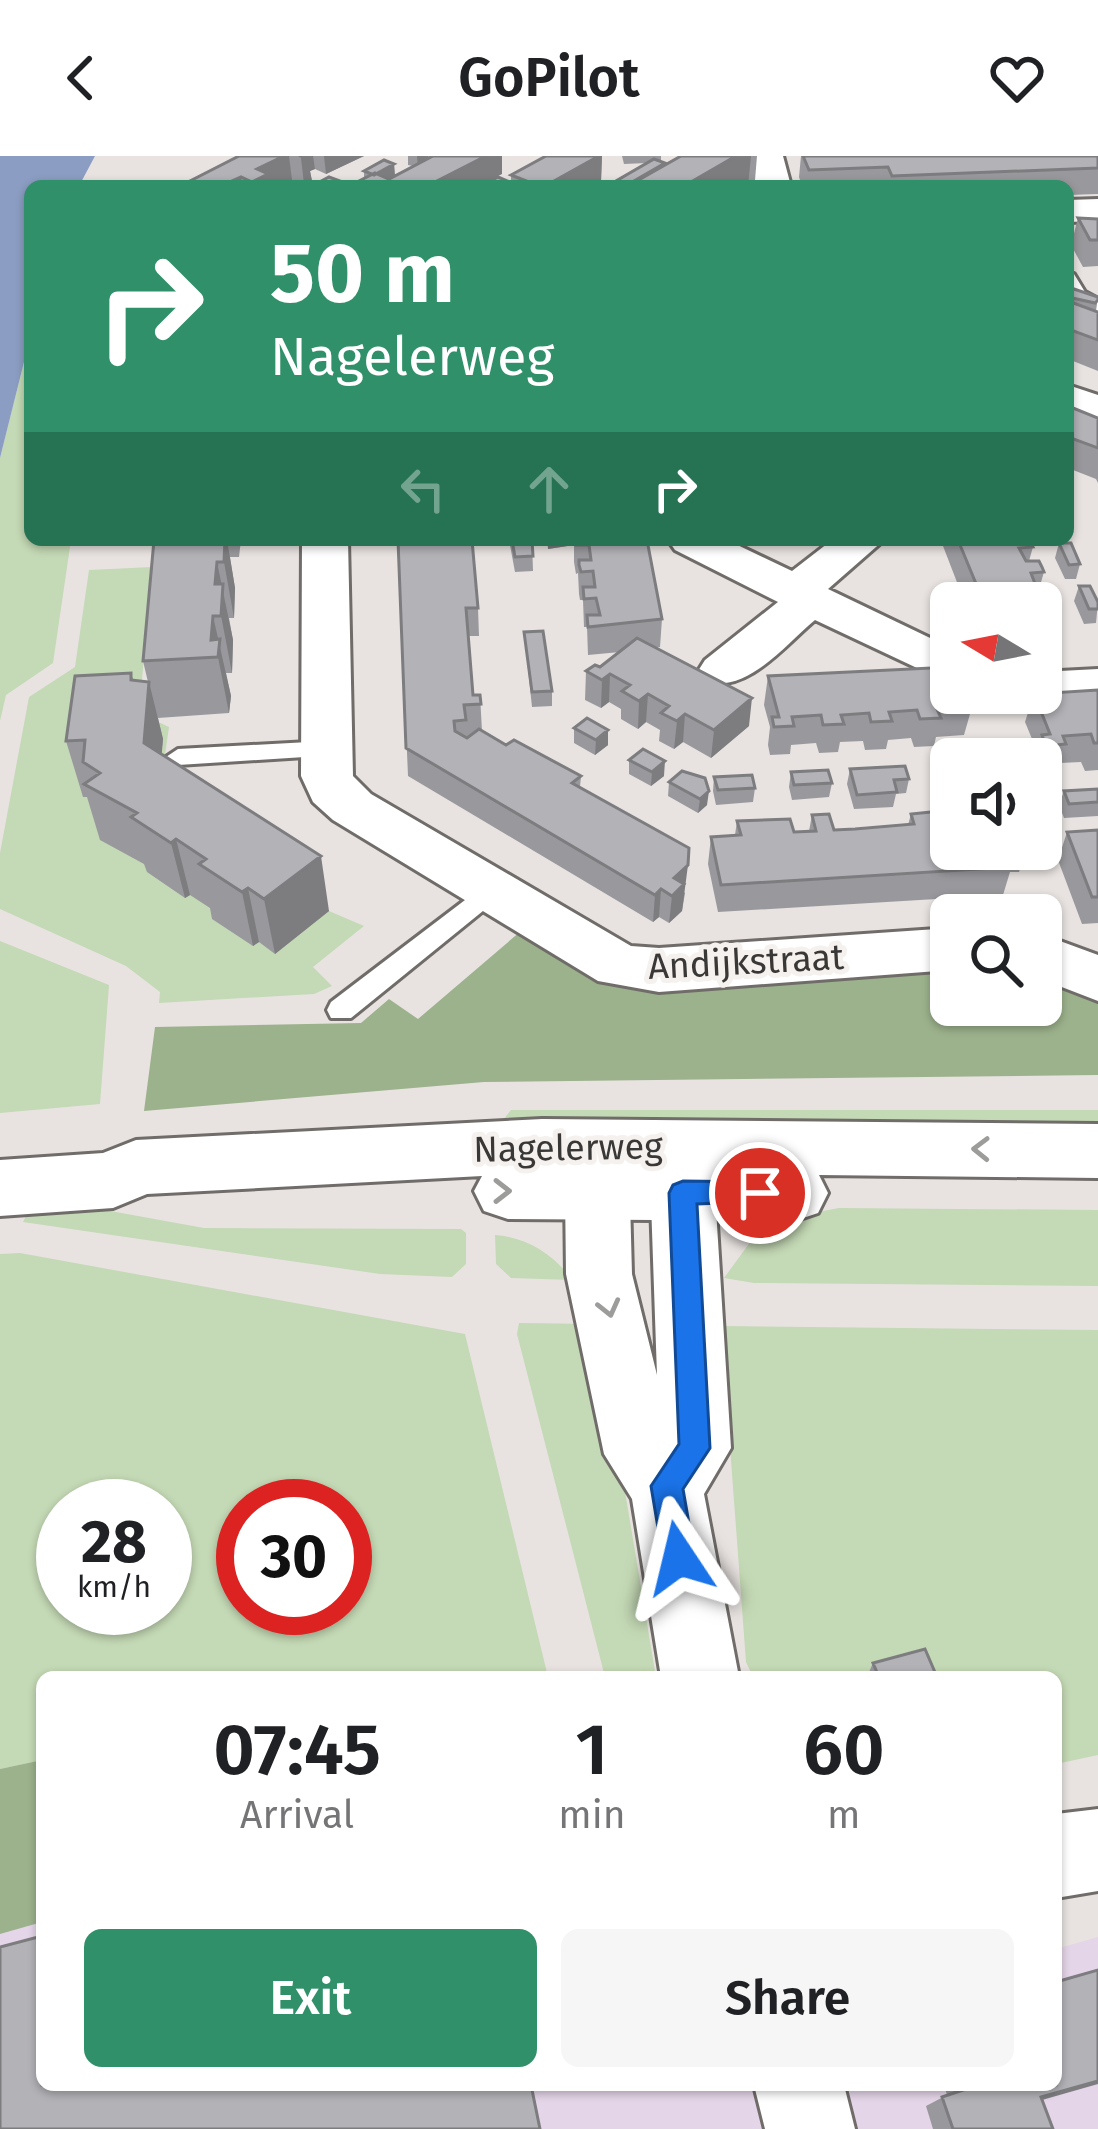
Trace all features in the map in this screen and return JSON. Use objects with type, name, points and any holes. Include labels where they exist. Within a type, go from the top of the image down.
[{"type":"street","name":"Andijkstraat","points":[[325,546],[327,776],[341,799],[604,961],[635,969],[930,950]]},
{"type":"street","points":[[703,546],[930,658]]},
{"type":"street","points":[[723,670],[855,546]]},
{"type":"street","points":[[1062,687],[1098,685]]},
{"type":"street","points":[[1062,964],[1098,979]]},
{"type":"street","name":"Nagelerweg","points":[[0,1189],[113,1180],[133,1192],[640,1177],[1098,1151]]},
{"type":"street","points":[[640,1177],[599,1274],[640,1454],[666,1486],[699,1671]]},
{"type":"street","name":"Nagelerweg","points":[[640,1177],[1098,1196]]},
{"type":"street","points":[[1062,1855],[1098,1850]]},
{"type":"street","points":[[800,2091],[810,2129]]},
{"type":"lane","points":[[1074,289],[1098,306]]},
{"type":"lane","points":[[178,757],[327,749]]},
{"type":"lane","points":[[341,1010],[490,891]]},
{"type":"shaded area","points":[[36,1910],[36,2091],[1062,2091],[1062,1947],[1098,1937],[1098,2129],[0,2129],[0,1919]]},
{"type":"green space","points":[[24,362],[24,546],[70,546],[53,663],[6,695],[0,721],[0,458]]},
{"type":"green space","points":[[152,567],[139,713],[169,727],[159,797],[329,911],[364,926],[313,967],[332,986],[314,994],[159,1003],[160,992],[126,966],[0,909],[0,853],[29,697],[75,667],[89,570]]},
{"type":"green space","points":[[521,931],[593,976],[930,964],[930,1026],[1062,1026],[1062,979],[1098,992],[1098,1075],[484,1082],[144,1111],[155,1027],[361,1023],[389,999],[418,1019]]},
{"type":"green space","points":[[0,941],[109,985],[100,1104],[0,1113]]},
{"type":"green space","points":[[511,1110],[1098,1110],[1098,1138],[500,1124]]},
{"type":"green space","points":[[94,1208],[204,1228],[461,1229],[466,1233],[466,1264],[452,1277],[380,1274],[23,1222],[27,1214]]},
{"type":"green space","points":[[839,1208],[1098,1210],[1098,1286],[754,1283],[724,1278],[765,1222]]},
{"type":"green space","points":[[495,1235],[539,1249],[572,1280],[511,1278],[496,1264]]},
{"type":"green space","points":[[20,1253],[465,1334],[547,1671],[36,1671],[36,1761],[0,1769],[0,1254]]},
{"type":"green space","points":[[519,1323],[597,1324],[655,1671],[603,1671],[517,1334]]},
{"type":"green space","points":[[721,1326],[1098,1330],[1098,1755],[1062,1763],[1062,1671],[750,1671]]},
{"type":"green space","points":[[36,1761],[36,1924],[0,1934],[0,1769]]},
{"type":"water","points":[[0,156],[95,156],[82,180],[24,180],[24,362],[0,458]]},
{"type":"building","points":[[239,156],[284,156],[257,169],[268,174],[256,180],[192,180]]},
{"type":"building","points":[[433,156],[486,156],[439,180],[361,180],[375,173],[389,179]]},
{"type":"building","points":[[546,156],[599,156],[556,180],[511,175]]},
{"type":"building","points":[[681,156],[736,156],[694,180],[639,180]]},
{"type":"building","points":[[803,156],[1098,156],[1098,168],[892,176],[888,167],[809,170]]},
{"type":"building","points":[[654,159],[665,163],[636,180],[618,180]]},
{"type":"building","points":[[384,160],[394,164],[374,175],[364,171]]},
{"type":"building","points":[[1078,218],[1098,219],[1098,240],[1090,240]]},
{"type":"building","points":[[1074,289],[1098,297],[1095,303],[1074,298]]},
{"type":"building","points":[[1074,303],[1098,312],[1098,340],[1074,331]]},
{"type":"building","points":[[1074,408],[1098,418],[1098,448],[1074,439]]},
{"type":"building","points":[[153,546],[225,546],[215,584],[223,584],[221,616],[213,616],[211,640],[220,639],[218,657],[143,661]]},
{"type":"building","points":[[398,546],[473,546],[478,608],[466,608],[473,695],[480,695],[481,704],[464,705],[466,720],[454,721],[455,731],[467,738],[479,729],[506,745],[514,740],[581,776],[572,783],[689,848],[688,865],[674,878],[684,884],[672,896],[661,889],[655,895],[406,748]]},
{"type":"building","points":[[513,546],[532,546],[533,556],[515,557]]},
{"type":"building","points":[[589,546],[648,546],[662,619],[588,627],[587,615],[600,615],[596,598],[584,599],[583,587],[595,587],[593,571],[581,572],[579,560],[591,560]]},
{"type":"building","points":[[960,546],[1033,546],[1019,548],[1026,561],[1039,561],[1044,572],[1031,573],[1034,582],[975,582]]},
{"type":"building","points":[[1060,546],[1072,546],[1080,564],[1069,565]]},
{"type":"building","points":[[1079,586],[1090,586],[1098,609],[1089,609]]},
{"type":"building","points":[[543,631],[552,691],[532,692],[524,632]]},
{"type":"building","points":[[637,638],[752,698],[714,730],[685,714],[677,721],[661,713],[669,706],[648,694],[639,701],[622,691],[630,685],[610,674],[602,680],[586,671],[600,667]]},
{"type":"building","points":[[930,668],[930,714],[941,718],[920,719],[917,710],[889,712],[892,721],[871,722],[869,713],[841,715],[844,724],[823,725],[821,715],[792,717],[794,726],[774,727],[772,717],[779,717],[768,676]]},
{"type":"building","points":[[131,673],[131,680],[149,682],[144,743],[321,856],[264,899],[248,888],[242,892],[199,864],[206,859],[176,839],[171,843],[131,817],[137,813],[84,784],[100,773],[83,762],[85,740],[66,741],[75,676]]},
{"type":"building","points":[[1098,690],[1098,743],[1091,734],[1063,736],[1066,744],[1062,744],[1062,738],[1043,738],[1050,734],[1042,714],[1062,714],[1062,692]]},
{"type":"building","points":[[587,718],[608,730],[596,740],[574,728]]},
{"type":"building","points":[[643,749],[665,761],[652,772],[629,760]]},
{"type":"building","points":[[905,766],[909,779],[894,780],[897,792],[857,795],[850,769]]},
{"type":"building","points":[[828,770],[832,783],[794,785],[791,772]]},
{"type":"building","points":[[682,771],[705,778],[709,791],[700,799],[669,782]]},
{"type":"building","points":[[752,775],[755,788],[718,790],[714,777]]},
{"type":"building","points":[[1098,789],[1098,802],[1069,804],[1064,791]]},
{"type":"building","points":[[930,812],[930,870],[964,870],[721,885],[711,837],[741,835],[737,821],[790,819],[794,832],[816,831],[812,815],[829,814],[834,830],[914,824],[911,814]]},
{"type":"building","points":[[1098,830],[1098,897],[1092,897],[1067,832]]},
{"type":"building","points":[[925,1649],[934,1671],[876,1671],[873,1663]]},
{"type":"building","points":[[36,1938],[36,2091],[532,2091],[540,2129],[0,2129],[0,1947]]},
{"type":"building","points":[[1098,1970],[1098,2081],[1041,2097],[1053,2129],[953,2129],[942,2097],[960,2091],[1062,2091],[1062,1980]]},
{"type":"route","points":[[679,1558],[666,1486],[694,1448],[683,1193],[760,1193]]}]
